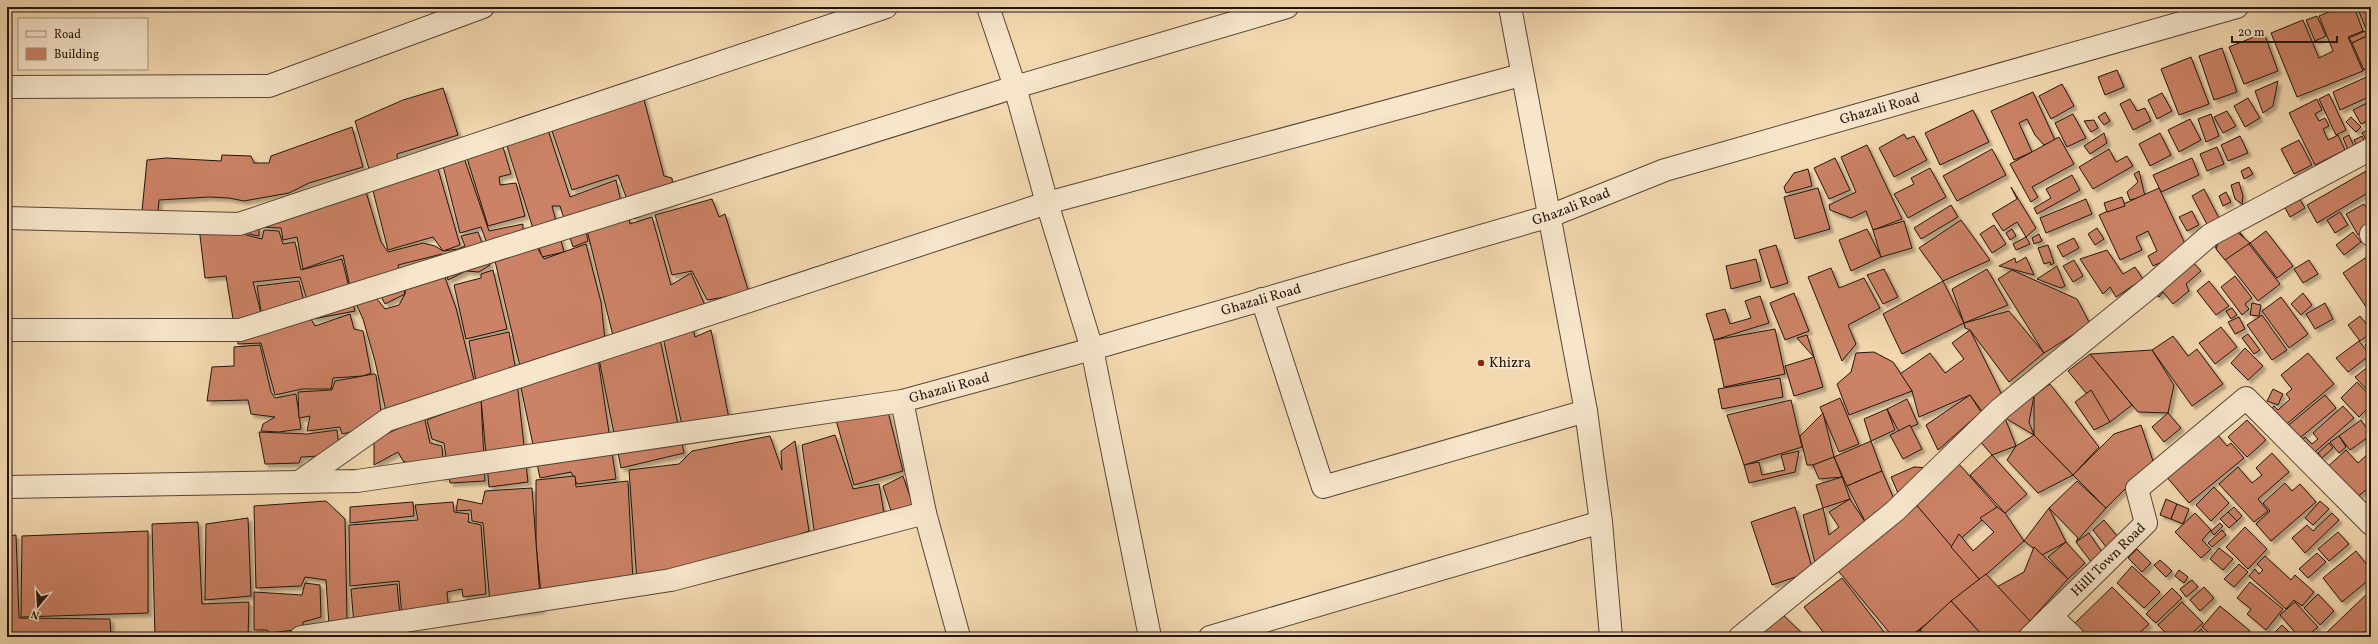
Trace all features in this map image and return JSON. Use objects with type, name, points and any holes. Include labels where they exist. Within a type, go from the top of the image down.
[{"type":"street","points":[[7,87],[269,86],[483,7]]},
{"type":"street","points":[[7,218],[239,224],[886,7]]},
{"type":"street","points":[[988,7],[1015,87],[1047,203],[1092,349],[1150,637]]},
{"type":"street","points":[[7,330],[240,330],[1015,87],[1287,7]]},
{"type":"street","points":[[1510,7],[1521,75],[1550,216],[1586,411],[1601,522],[1612,637]]},
{"type":"street","name":"Ghazali Road","points":[[7,487],[357,481],[902,401],[1092,349],[1550,216],[1665,170],[2238,7]]},
{"type":"street","points":[[299,482],[387,420],[1047,203],[1521,75]]},
{"type":"street","points":[[1740,637],[1895,511],[2000,409],[2150,287],[2210,235],[2371,149]]},
{"type":"street","points":[[1262,299],[1323,487],[1586,411]]},
{"type":"street","name":"Hilll Town Road","points":[[2030,637],[2146,523],[2137,489],[2246,398],[2371,524]]},
{"type":"street","points":[[902,401],[925,513],[956,636]]},
{"type":"street","points":[[301,637],[671,580],[925,513]]},
{"type":"street","points":[[1210,637],[1601,522]]},
{"type":"street","points":[[2051,616],[2073,637]]},
{"type":"building","points":[[2341,7],[2354,7],[2363,31],[2348,37],[2363,71],[2297,97],[2271,33],[2303,20],[2319,58],[2333,51],[2319,16]]},
{"type":"building","points":[[2357,7],[2371,7],[2371,27],[2366,29]]},
{"type":"building","points":[[2317,16],[2326,36],[2315,41],[2306,20]]},
{"type":"building","points":[[2365,31],[2367,36],[2352,43],[2349,38]]},
{"type":"building","points":[[2264,33],[2278,71],[2244,84],[2229,47]]},
{"type":"building","points":[[2367,36],[2371,44],[2371,67],[2364,70],[2352,43]]},
{"type":"building","points":[[2222,48],[2237,92],[2214,100],[2199,56]]},
{"type":"building","points":[[2191,57],[2209,104],[2179,115],[2161,69]]},
{"type":"building","points":[[2117,70],[2124,87],[2105,95],[2098,77]]},
{"type":"building","points":[[2371,75],[2371,96],[2340,110],[2333,92]]},
{"type":"building","points":[[2278,81],[2273,106],[2263,113],[2255,91]]},
{"type":"building","points":[[2062,84],[2074,106],[2051,119],[2039,96]]},
{"type":"building","points":[[443,88],[458,135],[397,154],[398,167],[371,176],[355,121],[403,100]]},
{"type":"building","points":[[642,92],[664,176],[672,178],[674,202],[634,219],[618,175],[572,190],[550,125]]},
{"type":"building","points":[[2033,92],[2055,140],[2044,145],[2035,135],[2027,119],[2019,123],[2032,152],[2014,160],[1991,111]]},
{"type":"building","points":[[2162,93],[2172,111],[2157,119],[2148,100]]},
{"type":"building","points":[[2329,94],[2346,130],[2336,135],[2319,99]]},
{"type":"building","points":[[2248,98],[2260,118],[2245,127],[2234,106]]},
{"type":"building","points":[[2130,99],[2137,111],[2145,108],[2151,121],[2133,130],[2120,104]]},
{"type":"building","points":[[2317,99],[2322,110],[2315,114],[2319,121],[2325,118],[2329,126],[2323,129],[2328,140],[2338,135],[2345,150],[2315,165],[2289,113]]},
{"type":"building","points":[[2371,101],[2371,119],[2361,124],[2353,110]]},
{"type":"building","points":[[1973,110],[1989,142],[1940,165],[1925,133]]},
{"type":"building","points":[[2227,111],[2236,126],[2223,133],[2214,117]]},
{"type":"building","points":[[2105,112],[2110,121],[2104,125],[2098,117]]},
{"type":"building","points":[[2073,114],[2086,138],[2067,147],[2055,123]]},
{"type":"building","points":[[2211,114],[2219,136],[2206,142],[2198,119]]},
{"type":"building","points":[[2351,117],[2361,127],[2356,132],[2346,122]]},
{"type":"building","points":[[2190,119],[2201,140],[2179,152],[2168,130]]},
{"type":"building","points":[[2094,120],[2098,128],[2091,132],[2084,121]]},
{"type":"building","points":[[352,127],[363,167],[309,183],[289,193],[244,201],[229,198],[209,197],[159,200],[158,213],[142,211],[147,160],[166,158],[221,161],[222,155],[251,156],[254,163],[269,163],[271,156]]},
{"type":"building","points":[[547,127],[570,197],[616,180],[622,206],[583,218],[588,241],[573,247],[560,206],[552,206],[564,252],[542,257],[506,143]]},
{"type":"building","points":[[2371,128],[2371,145],[2370,146],[2362,133]]},
{"type":"building","points":[[2104,133],[2107,143],[2090,154],[2084,146]]},
{"type":"building","points":[[2160,133],[2171,155],[2150,166],[2139,144]]},
{"type":"building","points":[[1904,134],[1907,139],[1914,136],[1927,160],[1894,177],[1879,148]]},
{"type":"building","points":[[2349,135],[2354,146],[2348,150],[2343,138]]},
{"type":"building","points":[[2240,136],[2248,153],[2228,161],[2221,145]]},
{"type":"building","points":[[2362,136],[2367,146],[2359,150],[2354,140]]},
{"type":"building","points":[[2059,137],[2074,164],[2032,187],[2038,197],[2031,202],[2010,164]]},
{"type":"building","points":[[2299,140],[2312,165],[2294,174],[2281,149]]},
{"type":"building","points":[[1867,145],[1902,219],[1873,230],[1866,211],[1851,218],[1830,210],[1829,205],[1856,192],[1841,157]]},
{"type":"building","points":[[503,147],[511,174],[499,177],[500,185],[516,183],[525,216],[488,226],[467,158]]},
{"type":"building","points":[[2217,147],[2224,164],[2207,171],[2200,154]]},
{"type":"building","points":[[1992,149],[2006,175],[1957,201],[1943,176]]},
{"type":"building","points":[[2109,149],[2116,162],[2127,156],[2133,166],[2093,189],[2079,167]]},
{"type":"building","points":[[464,158],[489,231],[523,224],[523,237],[489,249],[481,227],[460,233],[442,162]]},
{"type":"building","points":[[1835,158],[1850,190],[1829,199],[1814,168]]},
{"type":"building","points":[[2192,158],[2199,175],[2161,192],[2153,175]]},
{"type":"building","points":[[436,162],[460,245],[443,251],[433,237],[388,250],[371,183]]},
{"type":"building","points":[[2249,167],[2253,174],[2244,179],[2241,171]]},
{"type":"building","points":[[1930,168],[1946,197],[1908,218],[1894,194],[1914,184],[1911,178]]},
{"type":"building","points":[[1808,169],[1812,186],[1786,193],[1784,187],[1794,173]]},
{"type":"building","points":[[2368,170],[2371,174],[2371,191],[2317,223],[2307,205]]},
{"type":"building","points":[[2139,171],[2145,196],[2130,200],[2127,192],[2138,182],[2134,174]]},
{"type":"building","points":[[2072,175],[2080,190],[2037,214],[2034,208],[2051,198],[2046,189]]},
{"type":"building","points":[[2239,182],[2243,196],[2242,204],[2235,199],[2231,185]]},
{"type":"building","points":[[364,185],[381,242],[388,252],[423,243],[435,246],[443,251],[458,249],[465,246],[461,236],[478,232],[490,265],[479,272],[466,271],[448,280],[442,254],[398,265],[405,294],[385,304],[375,285],[350,287],[343,255],[303,269],[297,237],[283,240],[281,228],[259,227],[259,236],[243,233]]},
{"type":"building","points":[[2011,187],[2036,228],[2026,237],[2017,222],[2003,231],[1992,214],[2017,199]]},
{"type":"building","points":[[1818,188],[1830,229],[1795,239],[1784,197]]},
{"type":"building","points":[[2159,188],[2188,250],[2153,266],[2148,256],[2157,251],[2148,231],[2136,237],[2142,250],[2120,260],[2099,215]]},
{"type":"building","points":[[2204,189],[2221,222],[2209,228],[2192,196]]},
{"type":"building","points":[[2226,192],[2231,202],[2223,206],[2219,196]]},
{"type":"building","points":[[2298,196],[2305,208],[2290,217],[2283,204]]},
{"type":"building","points":[[2122,197],[2125,206],[2107,212],[2104,203]]},
{"type":"building","points":[[712,199],[719,217],[725,214],[749,293],[707,300],[692,271],[672,275],[655,215]]},
{"type":"building","points":[[2086,199],[2092,214],[2046,233],[2040,218]]},
{"type":"building","points":[[2364,204],[2371,216],[2371,228],[2358,235],[2346,214]]},
{"type":"building","points":[[1951,205],[1958,217],[1921,239],[1914,228]]},
{"type":"building","points":[[2192,211],[2199,225],[2187,231],[2179,217]]},
{"type":"building","points":[[628,212],[630,224],[652,217],[671,285],[691,273],[707,310],[614,340],[587,230]]},
{"type":"building","points":[[2340,212],[2348,225],[2335,233],[2327,220]]},
{"type":"building","points":[[1961,220],[1990,260],[1943,281],[1919,248]]},
{"type":"building","points":[[1904,221],[1912,248],[1881,257],[1873,230]]},
{"type":"building","points":[[1994,225],[2006,244],[1992,253],[1980,234]]},
{"type":"building","points":[[239,226],[246,235],[262,239],[264,230],[279,231],[283,244],[295,242],[301,270],[342,259],[355,311],[313,319],[300,277],[253,282],[262,317],[234,325],[226,276],[205,278],[199,227]]},
{"type":"building","points":[[2235,226],[2280,284],[2258,301],[2212,243]]},
{"type":"building","points":[[2097,228],[2104,239],[2095,245],[2088,234]]},
{"type":"building","points":[[1867,229],[1881,257],[1851,271],[1839,240]]},
{"type":"building","points":[[2012,229],[2016,236],[2010,240],[2006,233]]},
{"type":"building","points":[[2234,229],[2250,243],[2225,260],[2216,249],[2219,239]]},
{"type":"building","points":[[2266,231],[2293,266],[2277,278],[2250,243]]},
{"type":"building","points":[[2353,232],[2361,242],[2344,255],[2336,245]]},
{"type":"building","points":[[2039,234],[2042,241],[2034,244],[2032,238]]},
{"type":"building","points":[[2026,237],[2030,244],[2016,250],[2013,244]]},
{"type":"building","points":[[2074,238],[2079,248],[2063,257],[2057,246]]},
{"type":"building","points":[[586,244],[601,302],[605,340],[523,379],[495,261],[536,246],[544,259]]},
{"type":"building","points":[[1776,245],[1788,283],[1771,288],[1759,250]]},
{"type":"building","points":[[2048,245],[2054,263],[2051,265],[2050,262],[2044,264],[2038,248]]},
{"type":"building","points":[[2107,250],[2123,274],[2135,267],[2143,279],[2116,297],[2110,287],[2103,294],[2080,259]]},
{"type":"building","points":[[2371,254],[2371,314],[2343,273]]},
{"type":"building","points":[[2026,257],[2034,275],[1999,266],[2015,258],[2016,263]]},
{"type":"building","points":[[1756,259],[1761,281],[1731,289],[1726,266]]},
{"type":"building","points":[[2074,260],[2083,276],[2073,282],[2063,266]]},
{"type":"building","points":[[2309,260],[2318,274],[2303,283],[2294,269]]},
{"type":"building","points":[[2192,261],[2201,271],[2186,284],[2189,291],[2173,304],[2163,292],[2159,297],[2153,292]]},
{"type":"building","points":[[2057,266],[2065,286],[2061,288],[2037,279]]},
{"type":"building","points":[[1831,268],[1839,288],[1864,278],[1880,308],[1848,325],[1856,344],[1842,361],[1808,277]]},
{"type":"building","points":[[1884,269],[1898,297],[1883,304],[1867,275]]},
{"type":"building","points":[[1987,269],[2008,305],[1964,323],[1952,289]]},
{"type":"building","points":[[493,270],[507,329],[466,339],[454,285],[481,278],[481,274]]},
{"type":"building","points":[[2012,270],[2077,299],[2090,324],[2044,353],[1998,279]]},
{"type":"building","points":[[443,272],[456,308],[476,388],[387,416],[375,361],[363,319],[354,299],[376,298],[385,309],[399,305],[405,294],[406,282]]},
{"type":"building","points":[[2235,276],[2252,298],[2245,304],[2249,309],[2242,315],[2221,287]]},
{"type":"building","points":[[299,281],[305,306],[262,317],[257,286]]},
{"type":"building","points":[[1943,281],[1964,323],[1902,354],[1883,314]]},
{"type":"building","points":[[2209,281],[2229,306],[2216,315],[2197,291]]},
{"type":"building","points":[[1794,293],[1809,331],[1785,340],[1770,303]]},
{"type":"building","points":[[2303,293],[2312,305],[2301,315],[2291,304]]},
{"type":"building","points":[[1760,296],[1769,323],[1714,340],[1706,314],[1725,309],[1730,324],[1751,318],[1745,301]]},
{"type":"building","points":[[2281,297],[2308,334],[2289,348],[2262,311]]},
{"type":"building","points":[[2252,303],[2261,305],[2259,316],[2250,315]]},
{"type":"building","points":[[2325,303],[2333,319],[2315,329],[2306,314]]},
{"type":"building","points":[[2232,308],[2237,315],[2231,319],[2226,311]]},
{"type":"building","points":[[2009,311],[2044,353],[2009,382],[1970,330],[1965,328],[1964,323]]},
{"type":"building","points":[[308,314],[315,326],[350,314],[354,329],[363,331],[371,373],[363,376],[333,378],[331,389],[302,389],[275,395],[261,343],[238,344],[237,333]]},
{"type":"building","points":[[2262,315],[2287,350],[2272,360],[2247,325]]},
{"type":"building","points":[[2360,316],[2371,330],[2371,333],[2360,341],[2348,325]]},
{"type":"building","points":[[2239,317],[2245,329],[2235,334],[2228,322]]},
{"type":"building","points":[[692,324],[695,337],[711,330],[730,423],[683,430],[663,337]]},
{"type":"building","points":[[2221,327],[2237,347],[2215,364],[2199,343]]},
{"type":"building","points":[[1775,329],[1785,374],[1724,387],[1714,340]]},
{"type":"building","points":[[1970,330],[2003,397],[1984,414],[1970,395],[1919,417],[1912,391],[1900,374],[1930,353],[1945,373],[1964,359],[1952,343]]},
{"type":"building","points":[[509,332],[517,377],[476,381],[469,341]]},
{"type":"building","points":[[2248,334],[2260,350],[2254,354],[2242,338]]},
{"type":"building","points":[[1807,335],[1814,357],[1797,338]]},
{"type":"building","points":[[2173,336],[2188,356],[2197,349],[2223,384],[2192,406],[2152,350]]},
{"type":"building","points":[[660,339],[684,453],[621,468],[598,354]]},
{"type":"building","points":[[2359,341],[2370,355],[2348,372],[2336,358]]},
{"type":"building","points":[[2371,341],[2371,353],[2365,345]]},
{"type":"building","points":[[260,345],[271,392],[275,398],[296,394],[301,429],[279,432],[261,431],[263,424],[275,417],[251,414],[248,400],[207,401],[212,367],[234,366],[234,347]]},
{"type":"building","points":[[2245,348],[2263,366],[2248,380],[2231,363]]},
{"type":"building","points":[[2152,350],[2174,385],[2168,413],[2138,412],[2090,354]]},
{"type":"building","points":[[1874,352],[1893,362],[1912,391],[1849,415],[1837,384],[1851,372],[1856,353]]},
{"type":"building","points":[[2308,353],[2334,384],[2282,428],[2268,412],[2274,406],[2278,410],[2290,399],[2286,394],[2292,389],[2281,375]]},
{"type":"building","points":[[2090,354],[2132,405],[2110,422],[2068,371]]},
{"type":"building","points":[[1814,357],[1823,387],[1794,396],[1785,366]]},
{"type":"building","points":[[598,359],[616,479],[577,484],[571,472],[540,478],[520,383],[574,370],[575,363]]},
{"type":"building","points":[[2369,366],[2371,369],[2371,394],[2355,377]]},
{"type":"building","points":[[374,374],[376,375],[382,419],[362,429],[342,434],[340,427],[307,431],[310,416],[299,418],[298,392],[332,390],[335,381]]},
{"type":"building","points":[[1780,378],[1783,397],[1722,409],[1718,389]]},
{"type":"building","points":[[517,382],[528,482],[489,487],[481,399]]},
{"type":"building","points":[[2357,382],[2371,397],[2371,405],[2359,417],[2341,398]]},
{"type":"building","points":[[2050,384],[2099,447],[2073,475],[2034,435],[2034,396]]},
{"type":"building","points":[[2273,389],[2283,394],[2278,405],[2267,401]]},
{"type":"building","points":[[2091,390],[2110,422],[2094,430],[2075,402]]},
{"type":"building","points":[[1970,395],[1981,412],[1938,450],[1926,425]]},
{"type":"building","points":[[2325,395],[2336,408],[2295,442],[2284,429]]},
{"type":"building","points":[[2034,396],[2029,422],[2034,435],[2005,418]]},
{"type":"building","points":[[1840,398],[1859,444],[1839,452],[1820,407]]},
{"type":"building","points":[[481,399],[485,481],[450,483],[444,443],[432,439],[427,420]]},
{"type":"building","points":[[1907,399],[1918,424],[1899,432],[1887,409]]},
{"type":"building","points":[[1791,400],[1802,447],[1744,465],[1727,415]]},
{"type":"building","points":[[2343,406],[2354,418],[2308,458],[2296,445],[2305,437],[2312,444],[2318,439],[2313,433]]},
{"type":"building","points":[[1887,409],[1895,430],[1871,441],[1864,419]]},
{"type":"building","points":[[888,412],[903,471],[854,485],[836,420]]},
{"type":"building","points":[[1823,413],[1834,457],[1813,465],[1807,465],[1800,436]]},
{"type":"building","points":[[2168,413],[2181,428],[2164,442],[2152,427]]},
{"type":"building","points":[[424,416],[430,443],[442,446],[444,478],[403,461],[398,452],[374,465],[374,440]]},
{"type":"building","points":[[2005,418],[2016,446],[1992,455],[1979,440]]},
{"type":"building","points":[[2247,420],[2266,440],[2247,457],[2228,437]]},
{"type":"building","points":[[2361,420],[2371,435],[2350,450],[2339,436]]},
{"type":"building","points":[[1910,425],[1922,449],[1903,459],[1890,435]]},
{"type":"building","points":[[2141,425],[2153,461],[2106,508],[2073,475],[2114,434]]},
{"type":"building","points":[[337,430],[340,455],[301,457],[299,463],[265,464],[259,432],[307,434]]},
{"type":"building","points":[[2217,434],[2227,446],[2231,443],[2244,458],[2189,503],[2166,476]]},
{"type":"building","points":[[835,435],[853,489],[879,484],[884,513],[815,537],[802,445]]},
{"type":"building","points":[[2034,435],[2073,475],[2038,493],[2007,460],[2016,446]]},
{"type":"building","points":[[770,436],[782,470],[781,451],[795,441],[809,531],[724,561],[637,581],[629,470],[679,464],[692,451]]},
{"type":"building","points":[[2339,436],[2346,447],[2339,453],[2330,442]]},
{"type":"building","points":[[1871,441],[1882,471],[1847,486],[1834,457]]},
{"type":"building","points":[[2329,443],[2333,448],[2322,458],[2318,453]]},
{"type":"building","points":[[2346,450],[2358,463],[2371,451],[2371,486],[2351,502],[2324,470]]},
{"type":"building","points":[[1799,451],[1795,472],[1749,483],[1744,465],[1759,462],[1762,475],[1785,470],[1781,455]]},
{"type":"building","points":[[2272,453],[2289,472],[2258,499],[2268,511],[2254,522],[2219,484],[2238,467],[2252,483],[2262,475],[2256,468]]},
{"type":"building","points":[[1992,455],[2027,494],[2005,513],[1970,475]]},
{"type":"building","points":[[1834,457],[1842,477],[1819,479],[1813,465]]},
{"type":"building","points":[[1959,464],[1997,507],[1951,547],[1914,502]]},
{"type":"building","points":[[1914,467],[1930,468],[1901,500],[1891,477]]},
{"type":"building","points":[[1882,471],[1894,499],[1867,525],[1847,486]]},
{"type":"building","points":[[575,476],[576,487],[628,481],[633,582],[542,604],[536,544],[536,480]]},
{"type":"building","points":[[903,476],[915,511],[893,517],[883,486]]},
{"type":"building","points":[[1842,477],[1850,499],[1823,508],[1816,485]]},
{"type":"building","points":[[2077,481],[2106,508],[2076,542],[2078,538],[2049,508]]},
{"type":"building","points":[[2285,483],[2292,491],[2300,484],[2316,502],[2271,541],[2256,524],[2270,511],[2263,503]]},
{"type":"building","points":[[2214,487],[2229,503],[2211,521],[2196,505]]},
{"type":"building","points":[[532,488],[541,610],[491,615],[483,523],[472,521],[471,510],[456,511],[458,499],[482,504],[485,491]]},
{"type":"building","points":[[1850,499],[1867,525],[1815,563],[1803,515],[1823,508],[1829,535],[1839,527],[1829,512]]},
{"type":"building","points":[[2166,499],[2177,504],[2171,519],[2160,515]]},
{"type":"building","points":[[326,501],[345,519],[347,619],[329,625],[326,580],[305,577],[301,586],[256,588],[254,506]]},
{"type":"building","points":[[2320,501],[2329,509],[2313,525],[2305,518]]},
{"type":"building","points":[[413,502],[414,516],[350,523],[350,507]]},
{"type":"building","points":[[453,502],[454,512],[469,514],[468,522],[481,525],[486,594],[463,597],[462,589],[447,592],[449,611],[402,617],[399,581],[350,586],[349,525],[418,520],[415,505]]},
{"type":"building","points":[[1914,502],[1980,580],[1910,637],[1893,637],[1835,567]]},
{"type":"building","points":[[2177,504],[2189,509],[2183,524],[2171,519]]},
{"type":"building","points":[[1795,507],[1813,571],[1772,585],[1751,522]]},
{"type":"building","points":[[1997,507],[2005,513],[2024,541],[1980,580],[1951,547],[1959,534],[1973,551],[1994,532],[1980,518]]},
{"type":"building","points":[[2234,507],[2242,516],[2237,521],[2228,512]]},
{"type":"building","points":[[2049,508],[2066,542],[2042,555],[2024,541]]},
{"type":"building","points":[[2228,512],[2237,521],[2229,528],[2220,519]]},
{"type":"building","points":[[2195,513],[2211,530],[2202,540],[2211,549],[2201,558],[2175,532]]},
{"type":"building","points":[[2332,513],[2339,520],[2305,553],[2292,538],[2307,525],[2313,531]]},
{"type":"building","points":[[248,518],[251,596],[205,600],[206,524]]},
{"type":"building","points":[[2104,520],[2122,542],[2110,552],[2093,530]]},
{"type":"building","points":[[198,522],[202,604],[249,602],[248,637],[155,637],[152,524]]},
{"type":"building","points":[[2220,523],[2223,526],[2214,535],[2211,531]]},
{"type":"building","points":[[2245,527],[2267,549],[2248,569],[2226,547]]},
{"type":"building","points":[[2222,530],[2226,535],[2212,547],[2208,543]]},
{"type":"building","points":[[148,531],[148,613],[21,617],[22,536]]},
{"type":"building","points":[[2338,532],[2349,544],[2329,561],[2318,549]]},
{"type":"building","points":[[2089,533],[2104,555],[2092,563],[2076,542]]},
{"type":"building","points":[[16,535],[19,618],[110,619],[111,637],[7,637],[7,536]]},
{"type":"building","points":[[2066,542],[2085,563],[2068,579],[2048,557]]},
{"type":"building","points":[[2034,547],[2068,579],[2030,621],[1993,589],[2024,572]]},
{"type":"building","points":[[2219,548],[2233,559],[2223,570],[2210,559]]},
{"type":"building","points":[[2137,549],[2151,563],[2142,572],[2128,558]]},
{"type":"building","points":[[2356,551],[2371,570],[2371,578],[2342,602],[2323,578]]},
{"type":"building","points":[[2317,553],[2326,562],[2308,578],[2299,569]]},
{"type":"building","points":[[2265,556],[2291,580],[2295,575],[2314,592],[2302,606],[2294,600],[2286,609],[2249,576],[2255,569],[2259,574],[2263,570],[2257,564]]},
{"type":"building","points":[[2160,560],[2172,571],[2166,577],[2154,565]]},
{"type":"building","points":[[2239,564],[2248,572],[2234,587],[2224,579]]},
{"type":"building","points":[[2132,566],[2160,592],[2144,608],[2117,583]]},
{"type":"building","points":[[2179,570],[2188,577],[2184,583],[2175,576]]},
{"type":"building","points":[[1986,574],[2030,621],[2015,637],[1984,637],[1951,601]]},
{"type":"building","points":[[1842,578],[1888,637],[1827,637],[1804,607]]},
{"type":"building","points":[[2192,580],[2198,587],[2186,597],[2180,589]]},
{"type":"building","points":[[2250,582],[2283,609],[2266,630],[2247,614],[2251,609],[2237,598]]},
{"type":"building","points":[[305,583],[320,585],[321,617],[303,622],[302,629],[270,633],[267,630],[254,630],[254,592],[302,595]]},
{"type":"building","points":[[397,584],[400,616],[398,634],[355,637],[351,589]]},
{"type":"building","points":[[2112,587],[2149,624],[2135,637],[2088,637],[2075,623]]},
{"type":"building","points":[[2204,587],[2214,598],[2200,611],[2190,600]]},
{"type":"building","points":[[2172,588],[2182,598],[2156,623],[2146,614]]},
{"type":"building","points":[[2371,590],[2371,626],[2359,637],[2322,637]]},
{"type":"building","points":[[2318,594],[2334,611],[2320,625],[2304,608]]},
{"type":"building","points":[[1951,601],[1984,637],[1926,637],[1920,630]]},
{"type":"building","points":[[2182,602],[2203,623],[2188,637],[2170,637],[2158,625]]},
{"type":"building","points":[[2295,602],[2318,627],[2306,637],[2299,637],[2280,615]]},
{"type":"building","points":[[2220,606],[2250,631],[2245,637],[2214,637],[2202,627]]},
{"type":"building","points":[[1779,611],[1806,637],[1755,637]]},
{"type":"building","points":[[2282,625],[2294,637],[2270,637]]},
{"type":"building","points":[[2201,629],[2209,637],[2193,637]]},
{"type":"building","points":[[1920,630],[1926,637],[1910,637]]},
{"type":"place","name":"Khizra","points":[[1481,363]]}]
